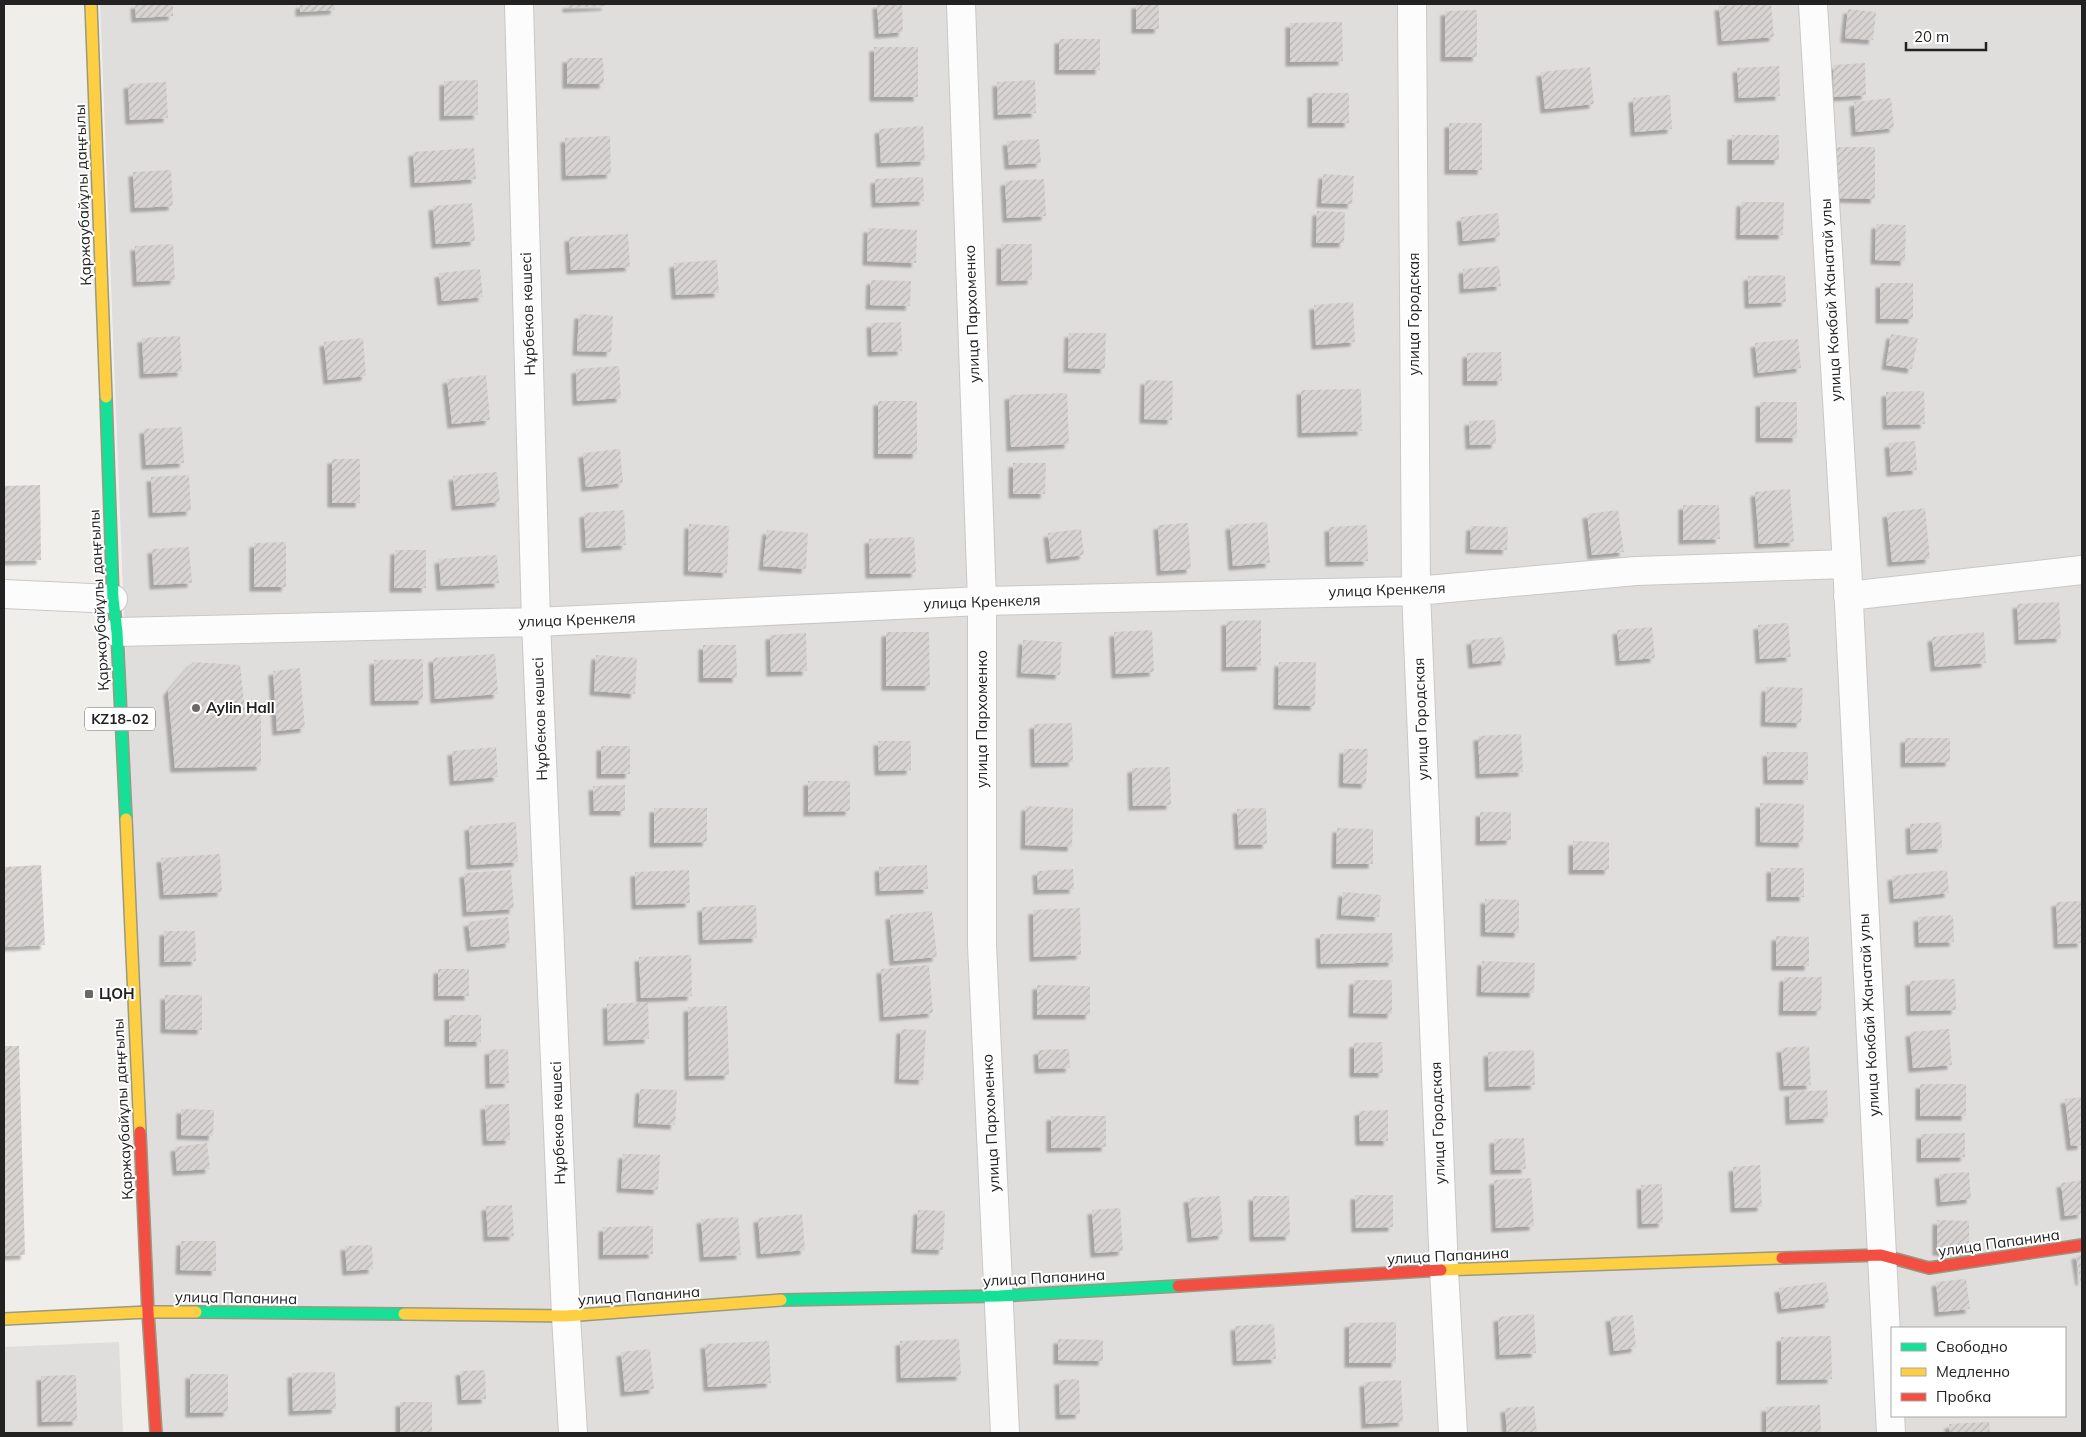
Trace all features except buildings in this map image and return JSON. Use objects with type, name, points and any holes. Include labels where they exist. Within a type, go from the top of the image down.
[{"type":"main road","name":"Қаржаубайұлы даңғылы","points":[[91,4],[113,599],[148,1312],[156,1433]]},
{"type":"main road","name":"улица Папанина","points":[[4,1319],[148,1312],[566,1316],[787,1300],[999,1296],[1444,1270],[1881,1255],[1929,1268],[2082,1245]]},
{"type":"street","name":"Нұрбеков көшесі","points":[[519,4],[536,622],[566,1316],[573,1433]]},
{"type":"street","name":"улица Пархоменко","points":[[961,4],[982,601],[982,945],[1005,1433]]},
{"type":"street","name":"улица Городская","points":[[1412,4],[1416,590],[1444,1270],[1453,1433]]},
{"type":"street","name":"улица Кокбай Жанатай улы","points":[[1812,4],[1847,564],[1890,1433]]},
{"type":"street","name":"улица Кренкеля","points":[[116,632],[536,622],[982,601],[1416,590],[1636,571],[1847,564]]},
{"type":"street","points":[[1848,596],[2082,570]]},
{"type":"street","points":[[4,594],[113,599]]},
{"type":"shaded area","points":[[100,4],[2082,4],[2082,1433],[156,1433]]},
{"type":"shaded area","points":[[119,1342],[123,1433],[4,1433],[4,1347]]},
{"type":"traffic: fast","points":[[106,397],[113,599],[117,632],[126,819]]},
{"type":"traffic: fast","points":[[781,1300],[999,1296],[1178,1286]]},
{"type":"traffic: fast","points":[[196,1312],[404,1314]]},
{"type":"traffic: slow","points":[[91,4],[106,397]]},
{"type":"traffic: slow","points":[[126,819],[140,1132]]},
{"type":"traffic: slow","points":[[1441,1270],[1782,1258]]},
{"type":"traffic: slow","points":[[404,1314],[566,1316],[781,1300]]},
{"type":"traffic: slow","points":[[4,1319],[148,1312],[196,1312]]},
{"type":"traffic: jam","points":[[140,1132],[148,1312],[156,1433]]},
{"type":"traffic: jam","points":[[1782,1258],[1881,1255],[1929,1268],[2082,1245]]},
{"type":"traffic: jam","points":[[1178,1286],[1441,1270]]},
{"type":"place","name":"Aylin Hall","points":[[196,708]]},
{"type":"place","name":"ЦОН","points":[[89,994]]}]
